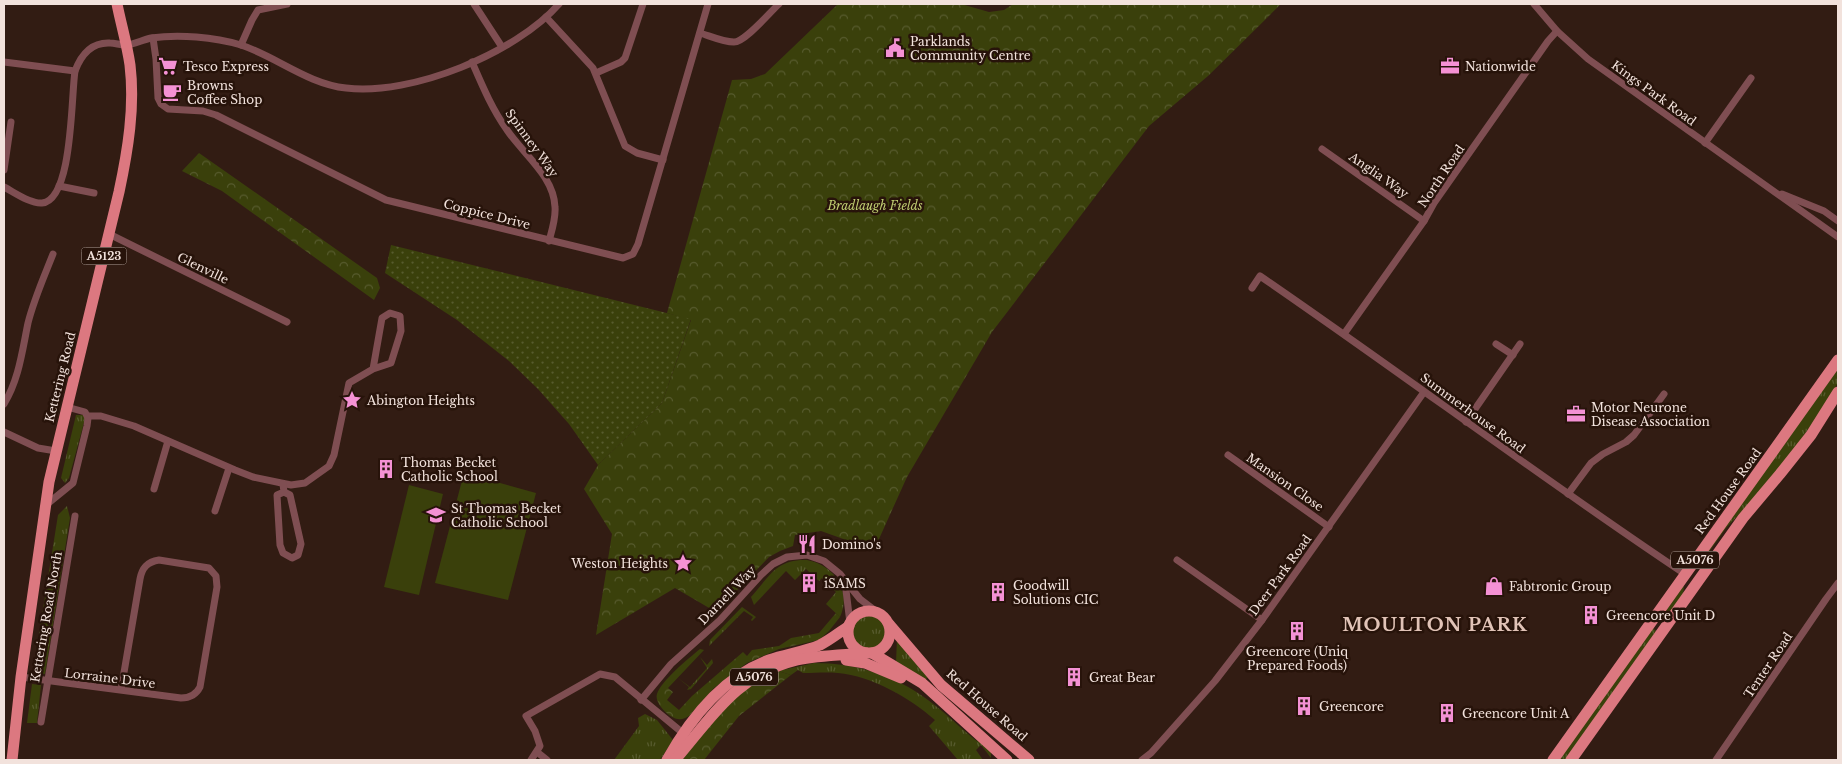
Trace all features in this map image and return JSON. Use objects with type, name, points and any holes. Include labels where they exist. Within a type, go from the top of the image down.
[{"type":"main road","name":"Kettering Road","points":[[12,760],[21,677],[49,482],[124,168],[130,121],[130,66],[117,4]]},
{"type":"main road","name":"Red House Road","points":[[1553,760],[1838,360]]},
{"type":"main road","points":[[1571,760],[1743,518],[1798,452],[1838,392]]},
{"type":"main road","points":[[1685,574],[1693,575],[1698,572],[1728,531],[1743,518]]},
{"type":"main road","points":[[667,760],[702,710],[718,692],[736,678],[767,661],[821,645],[849,624],[857,614],[877,612],[889,624],[890,630],[887,643],[883,648],[869,653]]},
{"type":"main road","points":[[849,624],[849,638],[855,648],[869,653],[922,684],[1007,760]]},
{"type":"main road","name":"Red House Road","points":[[889,624],[940,686],[1029,760]]},
{"type":"main road","name":"A5076","points":[[675,760],[724,701],[749,680],[780,665],[798,660],[869,653]]},
{"type":"main road","points":[[819,658],[865,663],[902,678],[936,695]]},
{"type":"street","points":[[240,45],[258,10],[287,4]]},
{"type":"street","points":[[474,4],[502,47]]},
{"type":"street","points":[[4,186],[40,203],[52,199],[59,186],[68,156],[75,71],[80,59],[90,48],[109,43],[126,45],[153,38],[193,37],[240,45],[276,60],[321,83],[363,89],[410,83],[472,62],[525,33],[559,4]]},
{"type":"street","points":[[596,73],[621,62],[625,58],[644,4]]},
{"type":"street","name":"Coppice Drive","points":[[153,38],[158,98],[165,108],[203,111],[216,115],[386,200],[619,258],[630,256],[638,244],[708,4]]},
{"type":"street","points":[[700,33],[729,42],[738,42],[747,36],[779,4]]},
{"type":"street","name":"Kings Park Road","points":[[1534,4],[1557,31],[1588,59],[1838,237]]},
{"type":"street","points":[[546,17],[590,63],[596,73],[625,146],[637,153],[663,160]]},
{"type":"street","name":"North Road","points":[[1344,334],[1424,221],[1434,203],[1548,41],[1557,31]]},
{"type":"street","points":[[4,62],[75,71]]},
{"type":"street","name":"Spinney Way","points":[[472,62],[503,125],[545,177],[551,188],[555,201],[555,212],[549,241]]},
{"type":"street","points":[[1705,143],[1751,78]]},
{"type":"street","points":[[4,170],[11,122]]},
{"type":"street","name":"Anglia Way","points":[[1322,148],[1424,221]]},
{"type":"street","points":[[59,186],[94,193]]},
{"type":"street","name":"Kings Park Road","points":[[1770,190],[1824,211],[1838,221]]},
{"type":"street","name":"Glenville","points":[[109,234],[288,322]]},
{"type":"street","points":[[4,404],[11,392],[18,372],[28,323],[53,254]]},
{"type":"street","name":"Summerhouse Road","points":[[1252,288],[1260,276],[1568,494],[1685,574]]},
{"type":"street","points":[[88,416],[113,419],[228,468],[283,488],[290,495],[301,544],[298,555],[292,558],[283,553],[280,545],[277,495],[283,488],[305,483],[329,466],[334,455],[349,383],[373,369],[391,363],[401,331],[400,316],[390,313],[382,318],[373,369]]},
{"type":"street","points":[[1496,344],[1512,355]]},
{"type":"street","points":[[1466,422],[1520,344]]},
{"type":"street","name":"Deer Park Road","points":[[1142,760],[1150,757],[1216,681],[1329,527],[1424,392]]},
{"type":"street","points":[[1568,494],[1591,463],[1603,454],[1626,442],[1634,435],[1664,394]]},
{"type":"street","points":[[45,506],[74,480],[87,426],[88,416],[83,410],[67,406]]},
{"type":"street","points":[[4,432],[38,448],[56,451]]},
{"type":"street","points":[[154,490],[168,441]]},
{"type":"street","name":"Mansion Close","points":[[1228,455],[1329,527]]},
{"type":"street","points":[[216,510],[228,468]]},
{"type":"street","points":[[49,482],[65,490]]},
{"type":"street","name":"Kettering Road North","points":[[41,722],[75,516]]},
{"type":"street","name":"Darnell Way","points":[[641,700],[671,664],[712,628],[761,575],[779,560],[798,555],[815,557],[831,565],[860,599],[877,612]]},
{"type":"street","name":"Lorraine Drive","points":[[21,677],[181,698],[188,698],[194,695],[200,687],[217,586],[214,572],[204,566],[159,560],[149,563],[141,572],[122,690]]},
{"type":"street","points":[[1177,560],[1262,620]]},
{"type":"street","points":[[844,580],[849,624]]},
{"type":"street","name":"Tenter Road","points":[[1716,760],[1838,583]]},
{"type":"street","points":[[531,760],[540,746],[535,731],[526,716],[600,674],[615,677],[684,734]]},
{"type":"street","points":[[537,752],[547,760]]},
{"type":"green space","name":"Bradlaugh Fields","points":[[838,4],[961,4],[989,12],[1004,10],[1013,4],[1281,4],[1208,76],[1149,126],[992,332],[907,477],[874,550],[821,531],[795,535],[793,546],[769,557],[716,612],[675,588],[596,635],[612,534],[584,489],[598,465],[662,403],[691,320],[667,313],[732,80],[751,79],[765,74]]},
{"type":"green space","points":[[199,153],[377,278],[380,288],[374,300],[222,191],[182,171]]},
{"type":"green space","points":[[391,245],[691,319],[662,403],[598,465],[569,424],[538,389],[509,361],[457,320],[385,273]]},
{"type":"green space","points":[[1838,368],[1838,383],[1816,418],[1792,452],[1751,502],[1726,528],[1699,566],[1698,565]]},
{"type":"green space","points":[[76,415],[86,415],[69,478],[65,483],[61,478]]},
{"type":"green space","points":[[464,473],[536,493],[508,600],[435,583]]},
{"type":"green space","points":[[409,485],[443,494],[419,595],[384,587]]},
{"type":"green space","points":[[67,506],[70,518],[45,674],[33,672],[58,515]]},
{"type":"green space","points":[[796,560],[807,560],[825,567],[838,581],[844,598],[840,617],[826,604],[836,592],[822,578],[819,581],[806,569],[795,580],[786,571],[754,605],[751,597],[768,576],[780,566]]},
{"type":"green space","points":[[1684,585],[1683,596],[1667,617],[1663,615]]},
{"type":"green space","points":[[742,607],[756,617],[752,621],[753,617],[744,611],[709,646],[710,640]]},
{"type":"green space","points":[[836,613],[840,617],[819,640],[779,649],[747,663],[714,688],[689,716],[682,719],[674,718],[660,706],[657,694],[664,683],[700,649],[704,650],[668,688],[673,692],[667,700],[679,710],[692,696],[743,652],[747,656],[752,650],[779,646],[791,638],[819,633]]},
{"type":"green space","points":[[869,616],[875,617],[880,621],[884,626],[884,638],[880,643],[875,647],[869,648],[863,647],[858,643],[854,638],[853,632],[854,626],[858,621],[863,617]]},
{"type":"green space","points":[[1653,628],[1656,631],[1565,760],[1559,760]]},
{"type":"green space","points":[[897,639],[928,677],[924,681],[896,663]]},
{"type":"green space","points":[[700,657],[707,665],[712,659],[713,663],[691,689],[687,690],[689,687],[678,678],[690,687],[707,668]]},
{"type":"green space","points":[[814,663],[859,668],[888,677],[902,684],[935,705],[978,742],[973,735],[991,751],[991,758],[981,745],[976,750],[983,760],[958,760],[929,726],[935,720],[902,696],[877,683],[838,673],[803,673],[798,670],[791,675],[778,671]]},
{"type":"green space","points":[[778,671],[791,675],[739,716],[704,760],[682,760],[721,710],[749,685]]},
{"type":"green space","points":[[32,684],[41,685],[37,723],[27,723]]},
{"type":"green space","points":[[645,714],[657,720],[673,740],[660,760],[614,760],[639,726],[638,718]]},
{"type":"place","name":"Parklands Community Centre","points":[[895,48]]},
{"type":"place","name":"Tesco Express","points":[[168,66]]},
{"type":"place","name":"Nationwide","points":[[1450,66]]},
{"type":"place","name":"Browns Coffee Shop","points":[[172,92]]},
{"type":"place","name":"Abington Heights","points":[[352,400]]},
{"type":"place","name":"Motor Neurone Disease Association","points":[[1576,414]]},
{"type":"place","name":"Thomas Becket Catholic School","points":[[386,469]]},
{"type":"place","name":"St Thomas Becket Catholic School","points":[[436,515]]},
{"type":"place","name":"Domino's","points":[[807,544]]},
{"type":"place","name":"Weston Heights","points":[[683,563]]},
{"type":"place","name":"iSAMS","points":[[809,583]]},
{"type":"place","name":"Fabtronic Group","points":[[1494,586]]},
{"type":"place","name":"Goodwill Solutions CIC","points":[[998,592]]},
{"type":"place","name":"Greencore Unit D","points":[[1591,615]]},
{"type":"place","name":"Greencore (Uniq Prepared Foods)","points":[[1297,631]]},
{"type":"place","name":"Great Bear","points":[[1074,677]]},
{"type":"place","name":"Greencore","points":[[1304,706]]},
{"type":"place","name":"Greencore Unit A","points":[[1447,713]]},
{"type":"district","name":"MOULTON PARK","points":[[1435,625]]}]
